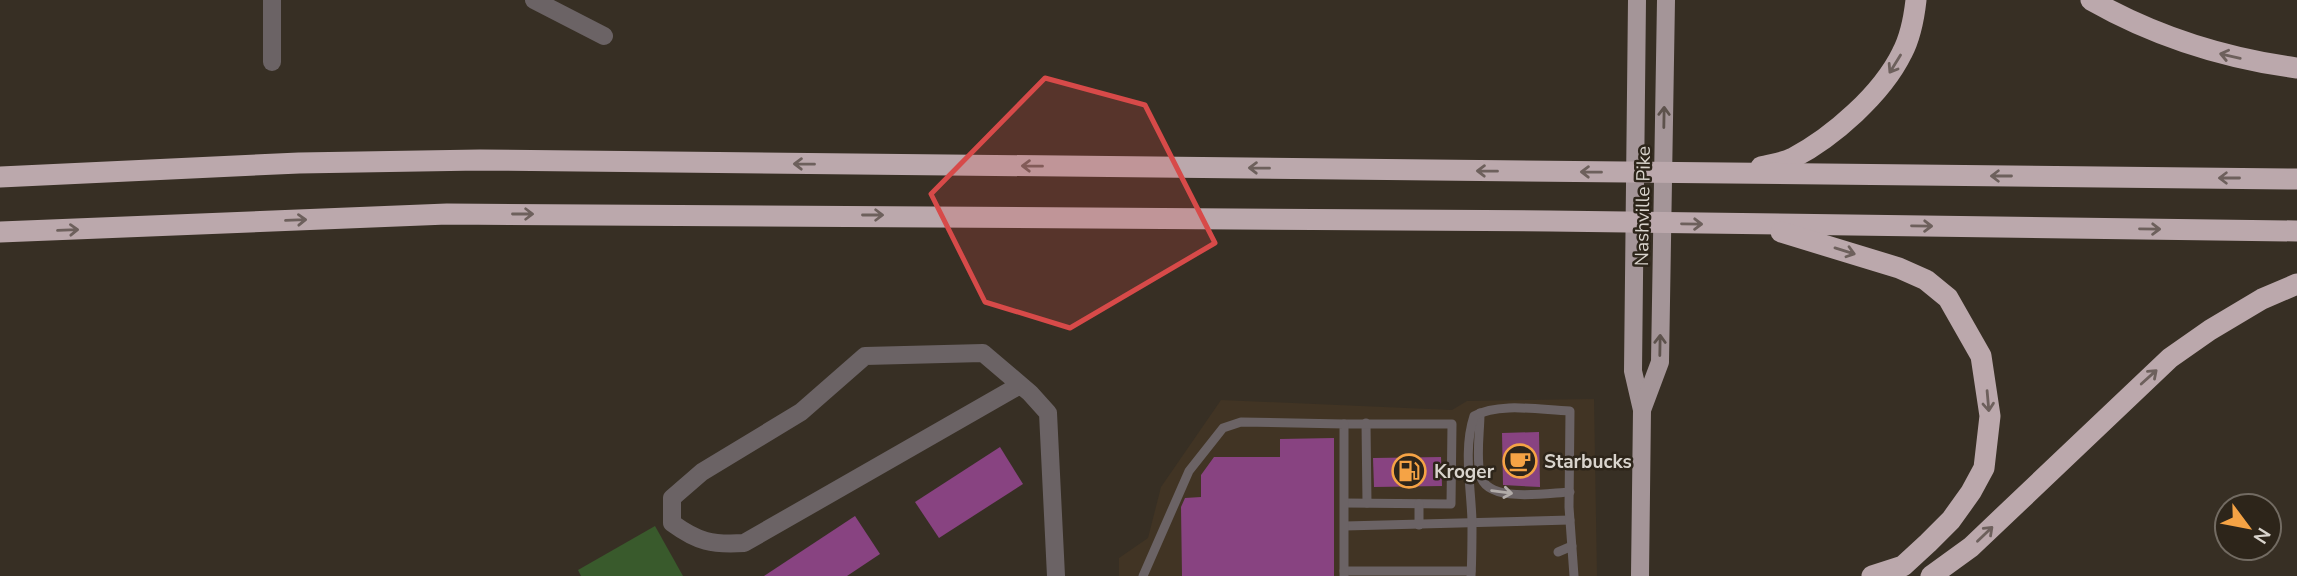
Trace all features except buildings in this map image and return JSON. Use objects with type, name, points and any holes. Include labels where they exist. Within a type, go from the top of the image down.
[{"type":"highway","points":[[1732,174],[1792,159],[1855,112],[1889,75],[1902,52],[1912,26],[1916,0]]},
{"type":"highway","points":[[2091,0],[2142,26],[2204,50],[2297,68]]},
{"type":"highway","points":[[0,177],[299,163],[480,160],[2297,179]]},
{"type":"highway","points":[[0,232],[447,214],[1550,221],[2297,231]]},
{"type":"highway","points":[[1756,224],[1899,268],[1926,280],[1948,298],[1981,356],[1990,416],[1984,468],[1951,520],[1903,566],[1872,576]]},
{"type":"highway","points":[[1931,576],[1971,547],[2170,358],[2262,299],[2297,284]]},
{"type":"main road","name":"Nashville Pike","points":[[1637,0],[1633,371],[1642,410],[1640,576]]},
{"type":"main road","name":"Nashville Pike","points":[[1642,410],[1660,362],[1666,0]]},
{"type":"street","points":[[272,0],[272,62]]},
{"type":"street","points":[[534,0],[604,36]]},
{"type":"street","points":[[1020,385],[744,543],[716,545],[691,537],[672,523],[672,498],[702,472],[802,412],[865,356],[983,353],[1020,385],[1048,413],[1056,576]]},
{"type":"lane","points":[[1344,424],[1344,574],[1471,573],[1472,524],[1468,445],[1474,416],[1520,409],[1570,411],[1570,520],[1574,576]]},
{"type":"lane","points":[[1480,413],[1479,473],[1490,490],[1501,494],[1570,492]]},
{"type":"lane","points":[[1143,576],[1189,471],[1223,428],[1241,422],[1452,424],[1451,504],[1345,503]]},
{"type":"lane","points":[[1366,423],[1367,503]]},
{"type":"lane","points":[[1452,444],[1468,445]]},
{"type":"lane","points":[[1419,504],[1419,525]]},
{"type":"lane","points":[[1345,526],[1570,520]]},
{"type":"lane","points":[[1558,552],[1572,546]]},
{"type":"highlighted area","points":[[1045,78],[1145,105],[1215,243],[1070,328],[985,302],[931,194]]},
{"type":"shaded area","points":[[1594,399],[1597,576],[1119,576],[1119,558],[1148,538],[1161,487],[1221,400],[1452,410],[1467,401]]},
{"type":"green space","points":[[655,526],[683,576],[581,576],[578,570]]},
{"type":"place","name":"Starbucks","points":[[1520,461]]},
{"type":"place","name":"Kroger","points":[[1409,471]]}]
